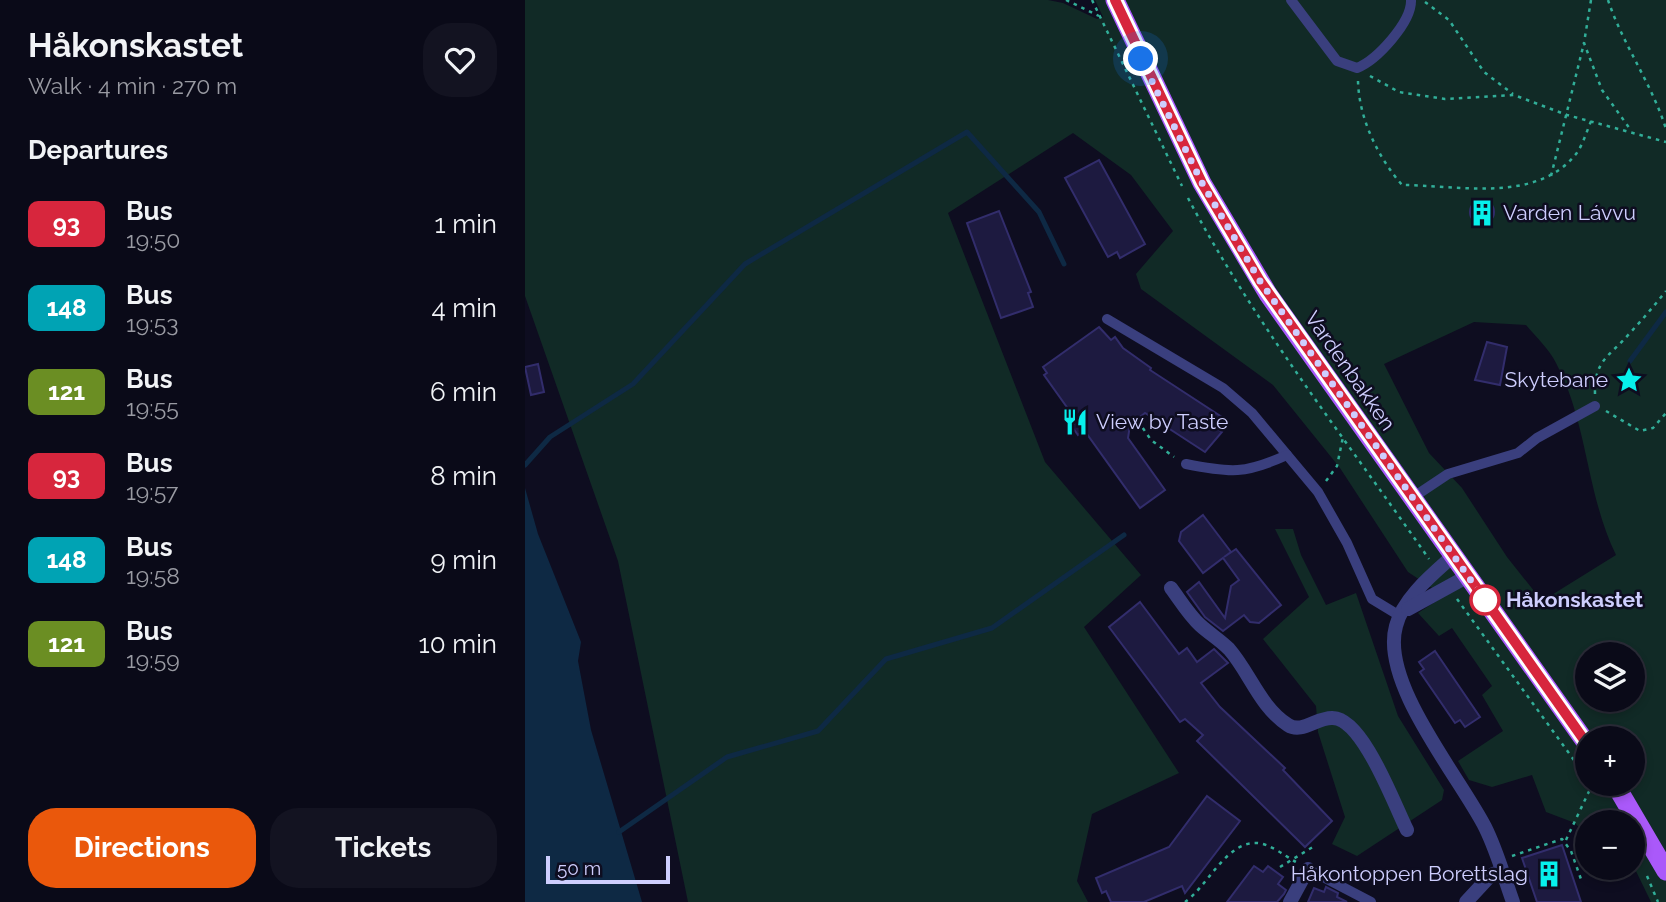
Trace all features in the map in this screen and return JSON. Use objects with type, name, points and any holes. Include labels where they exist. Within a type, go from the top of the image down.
[{"type":"main road","name":"Vardenbakken","points":[[1115,0],[1177,134],[1268,295],[1575,727]]},
{"type":"main road","points":[[1622,796],[1666,871]]},
{"type":"street","points":[[1453,556],[1401,613],[1393,647],[1403,681],[1484,825],[1514,902]]},
{"type":"street","points":[[1401,613],[1468,576]]},
{"type":"street","points":[[1171,587],[1199,624],[1229,649],[1274,714],[1290,727],[1300,728],[1327,718],[1336,718],[1352,727],[1373,760],[1407,830]]},
{"type":"street","points":[[1466,902],[1499,866]]},
{"type":"street","points":[[1290,902],[1308,869]]},
{"type":"lane","points":[[1291,0],[1337,61],[1357,68],[1374,60],[1381,52],[1410,13],[1411,0]]},
{"type":"lane","points":[[1107,319],[1223,388],[1252,414],[1318,492],[1347,543],[1372,599],[1401,613]]},
{"type":"lane","points":[[1412,498],[1448,474],[1518,453],[1537,438],[1595,406]]},
{"type":"lane","points":[[1186,464],[1217,470],[1254,470],[1287,455]]},
{"type":"lane","points":[[1308,869],[1371,902]]},
{"type":"path","points":[[1066,0],[1099,16]]},
{"type":"path","points":[[1422,0],[1449,20],[1464,39],[1476,62],[1514,95],[1567,115],[1591,119],[1666,142]]},
{"type":"path","points":[[1551,176],[1584,43],[1591,0]]},
{"type":"path","points":[[1608,0],[1637,70],[1658,104],[1666,129]]},
{"type":"path","points":[[1584,43],[1602,90],[1632,132]]},
{"type":"path","points":[[1357,68],[1399,92],[1445,99],[1514,95]]},
{"type":"path","points":[[1357,68],[1358,99],[1382,162],[1402,185],[1483,188],[1519,186],[1551,176],[1577,153],[1591,119]]},
{"type":"path","points":[[1666,292],[1623,342],[1607,353],[1595,377],[1595,406],[1640,431],[1653,428],[1666,413]]},
{"type":"path","points":[[1138,421],[1151,440],[1186,464]]},
{"type":"path","points":[[1318,492],[1337,466],[1343,437]]},
{"type":"path","points":[[1447,587],[1482,630],[1575,761]]},
{"type":"path","points":[[1582,882],[1566,840],[1587,796]]},
{"type":"path","points":[[1499,866],[1541,845],[1566,840]]},
{"type":"path","points":[[1185,902],[1230,855],[1250,844],[1262,844],[1308,869]]},
{"type":"path","points":[[1280,867],[1316,845]]},
{"type":"green space","points":[[525,0],[1048,0],[1063,3],[1097,19],[1103,17],[1095,0],[1666,0],[1666,902],[1651,902],[1640,880],[1645,880],[1645,810],[1575,810],[1575,823],[1546,812],[1532,775],[1492,787],[1469,780],[1458,761],[1503,731],[1482,695],[1492,686],[1452,628],[1439,636],[1418,613],[1444,596],[1408,572],[1340,468],[1273,385],[1141,289],[1136,274],[1173,231],[1131,175],[1073,133],[948,213],[1045,462],[1141,575],[1084,627],[1179,773],[1092,814],[1077,881],[1088,902],[688,902],[618,561],[525,296]],"holes":[[[1474,322],[1526,325],[1553,358],[1567,386],[1598,508],[1616,555],[1542,601],[1507,557],[1462,488],[1429,453],[1384,364]]]},
{"type":"green space","points":[[1275,529],[1293,529],[1301,555],[1326,605],[1356,593],[1398,716],[1444,790],[1442,800],[1357,856],[1332,844],[1345,817],[1318,732],[1316,706],[1263,639],[1309,597]]},
{"type":"water","points":[[525,488],[538,534],[581,642],[578,661],[591,730],[642,902],[525,902]]},
{"type":"building","points":[[1099,160],[1145,244],[1120,258],[1117,252],[1108,257],[1065,178]]},
{"type":"building","name":"Varden Lávvu","points":[[1477,200],[1487,200],[1494,207],[1494,217],[1487,224],[1477,224],[1470,217],[1470,207]]},
{"type":"building","points":[[999,211],[1031,292],[1028,293],[1033,307],[1001,318],[967,223]]},
{"type":"building","points":[[1099,327],[1111,340],[1115,337],[1123,348],[1151,368],[1150,370],[1225,419],[1218,429],[1222,432],[1205,452],[1145,413],[1130,425],[1128,438],[1165,490],[1140,508],[1084,430],[1078,435],[1065,417],[1071,413],[1044,375],[1047,373],[1043,367]]},
{"type":"building","points":[[1487,342],[1507,347],[1500,385],[1475,380]]},
{"type":"building","points":[[538,364],[544,392],[531,395],[525,367]]},
{"type":"building","points":[[1203,515],[1231,552],[1224,557],[1236,549],[1281,605],[1259,623],[1250,622],[1244,615],[1223,631],[1205,617],[1187,592],[1199,582],[1225,618],[1231,586],[1239,580],[1223,558],[1203,573],[1179,541],[1181,532]]},
{"type":"building","points":[[1140,602],[1179,654],[1187,648],[1197,662],[1214,649],[1228,663],[1201,683],[1220,707],[1285,768],[1283,770],[1332,821],[1305,847],[1197,741],[1203,735],[1185,719],[1180,722],[1109,627]]},
{"type":"building","points":[[1435,651],[1480,717],[1465,727],[1460,720],[1455,723],[1420,672],[1424,669],[1419,662]]},
{"type":"building","points":[[1207,796],[1240,821],[1185,893],[1182,886],[1144,902],[1111,902],[1106,891],[1102,893],[1096,878],[1169,847]]},
{"type":"building","name":"Håkontoppen Borettslag","points":[[1562,845],[1581,902],[1537,902],[1522,858]]},
{"type":"building","points":[[1254,866],[1263,872],[1268,866],[1283,877],[1278,884],[1286,890],[1284,894],[1277,902],[1227,902]]},
{"type":"building","points":[[1326,887],[1347,902],[1308,902],[1314,888],[1324,892]]},
{"type":"waterway","points":[[525,465],[550,437],[633,384],[745,264],[967,132],[1039,212],[1064,264]]},
{"type":"waterway","points":[[1630,361],[1666,312]]},
{"type":"waterway","points":[[619,832],[727,757],[818,731],[886,659],[992,628],[1124,535]]},
{"type":"bus line","name":"93","points":[[1115,0],[1202,183],[1268,295],[1575,727]]},
{"type":"place","name":"Varden Lávvu","points":[[1482,213]]},
{"type":"place","name":"Skytebane","points":[[1629,380]]},
{"type":"place","name":"View by Taste","points":[[1075,422]]},
{"type":"place","name":"Håkonskastet","points":[[1485,600]]},
{"type":"place","name":"Håkontoppen Borettslag","points":[[1549,874]]},
{"type":"route","points":[[1141,59],[1202,183],[1268,295],[1489,606],[1485,600]]}]
